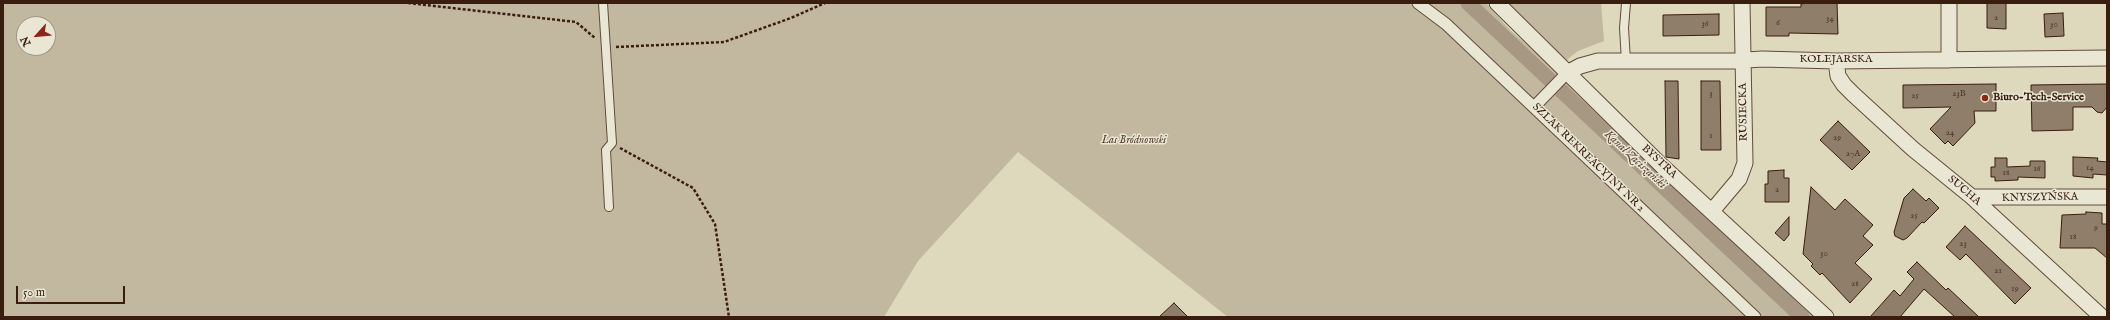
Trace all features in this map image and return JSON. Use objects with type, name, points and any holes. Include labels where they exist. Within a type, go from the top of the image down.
[{"type":"street","name":"SZLAK REKREACYJNY NR 2","points":[[1418,3],[1446,24],[1755,317]]},
{"type":"street","name":"BYSTRA","points":[[1497,3],[1564,76],[1826,317]]},
{"type":"street","name":"RUSIECKA","points":[[1712,211],[1738,179],[1745,163],[1742,3]]},
{"type":"street","points":[[1949,3],[1949,60]]},
{"type":"street","name":"KOLEJARSKA","points":[[1564,76],[1580,66],[1598,61],[1836,61],[2107,58]]},
{"type":"street","name":"SUCHA","points":[[1836,61],[1838,76],[1853,94],[1914,149],[1972,197],[2102,317]]},
{"type":"street","points":[[1534,107],[1564,76]]},
{"type":"street","name":"KNYSZYŃSKA","points":[[1972,197],[2107,197]]},
{"type":"lane","points":[[603,3],[612,143],[606,150],[609,207]]},
{"type":"lane","points":[[1626,3],[1624,28],[1626,61]]},
{"type":"path","points":[[408,3],[576,22],[606,47],[724,42],[791,18],[825,3]]},
{"type":"path","points":[[612,143],[693,188],[715,224],[729,317]]},
{"type":"green space","name":"Las Bródnowski","points":[[3,3],[1408,3],[1419,8],[1425,3],[1465,3],[1799,317],[1228,317],[1018,152],[918,261],[884,317],[3,317]]},
{"type":"green space","points":[[1472,3],[1486,3],[1510,30],[1560,73],[1553,80]]},
{"type":"green space","points":[[1509,3],[1601,3],[1604,41],[1578,51],[1564,62]]},
{"type":"green space","points":[[1566,80],[1818,317],[1806,317],[1560,86]]},
{"type":"building","points":[[1837,3],[1838,34],[1789,33],[1789,36],[1766,36],[1766,7],[1801,7],[1801,4]]},
{"type":"building","points":[[1987,3],[2006,3],[2006,29],[1987,28]]},
{"type":"building","points":[[2063,13],[2064,36],[2045,37],[2044,14]]},
{"type":"building","points":[[1719,14],[1719,35],[1663,36],[1663,15]]},
{"type":"building","points":[[1665,81],[1678,81],[1679,159],[1666,157]]},
{"type":"building","points":[[1701,81],[1720,81],[1721,150],[1701,150]]},
{"type":"building","points":[[1996,84],[1996,111],[1974,111],[1975,123],[1953,146],[1948,141],[1945,144],[1930,129],[1951,107],[1903,108],[1903,85]]},
{"type":"building","points":[[2107,84],[2107,107],[2102,113],[2097,112],[2092,107],[2073,107],[2073,130],[2032,131],[2031,85]]},
{"type":"building","points":[[1838,121],[1870,152],[1852,170],[1820,140]]},
{"type":"building","points":[[2073,157],[2098,158],[2097,161],[2107,162],[2107,175],[2093,174],[2093,178],[2073,176]]},
{"type":"building","points":[[1995,158],[2007,158],[2007,167],[2030,166],[2030,161],[2045,161],[2045,178],[2018,177],[2018,180],[1995,181],[1995,177],[1991,177],[1991,167],[1995,167]]},
{"type":"building","points":[[1784,170],[1784,178],[1789,178],[1789,202],[1765,202],[1765,184],[1768,184],[1768,171]]},
{"type":"building","points":[[1811,187],[1835,210],[1845,199],[1873,225],[1863,236],[1873,245],[1855,263],[1872,279],[1850,303],[1822,273],[1820,275],[1811,266],[1813,264],[1803,254]]},
{"type":"building","points":[[1913,189],[1926,201],[1929,198],[1939,208],[1924,223],[1922,222],[1907,238],[1903,240],[1895,236],[1894,232],[1904,198]]},
{"type":"building","points":[[2086,212],[2102,213],[2102,224],[2107,224],[2107,258],[2095,248],[2060,248],[2062,215],[2086,214]]},
{"type":"building","points":[[1789,217],[1789,235],[1784,241],[1775,233]]},
{"type":"building","points":[[1965,226],[2031,288],[2015,304],[1966,254],[1960,260],[1946,247]]},
{"type":"building","points":[[1917,262],[1946,290],[1948,288],[1979,317],[1955,317],[1924,289],[1900,317],[1870,317],[1894,290],[1900,296],[1914,279],[1907,272]]},
{"type":"building","points":[[1174,303],[1188,317],[1159,317]]},
{"type":"waterway","name":"Kanał Zaciszański","points":[[1468,3],[1802,317]]},
{"type":"place","name":"Biuro-Tech-Service","points":[[1985,98]]}]
